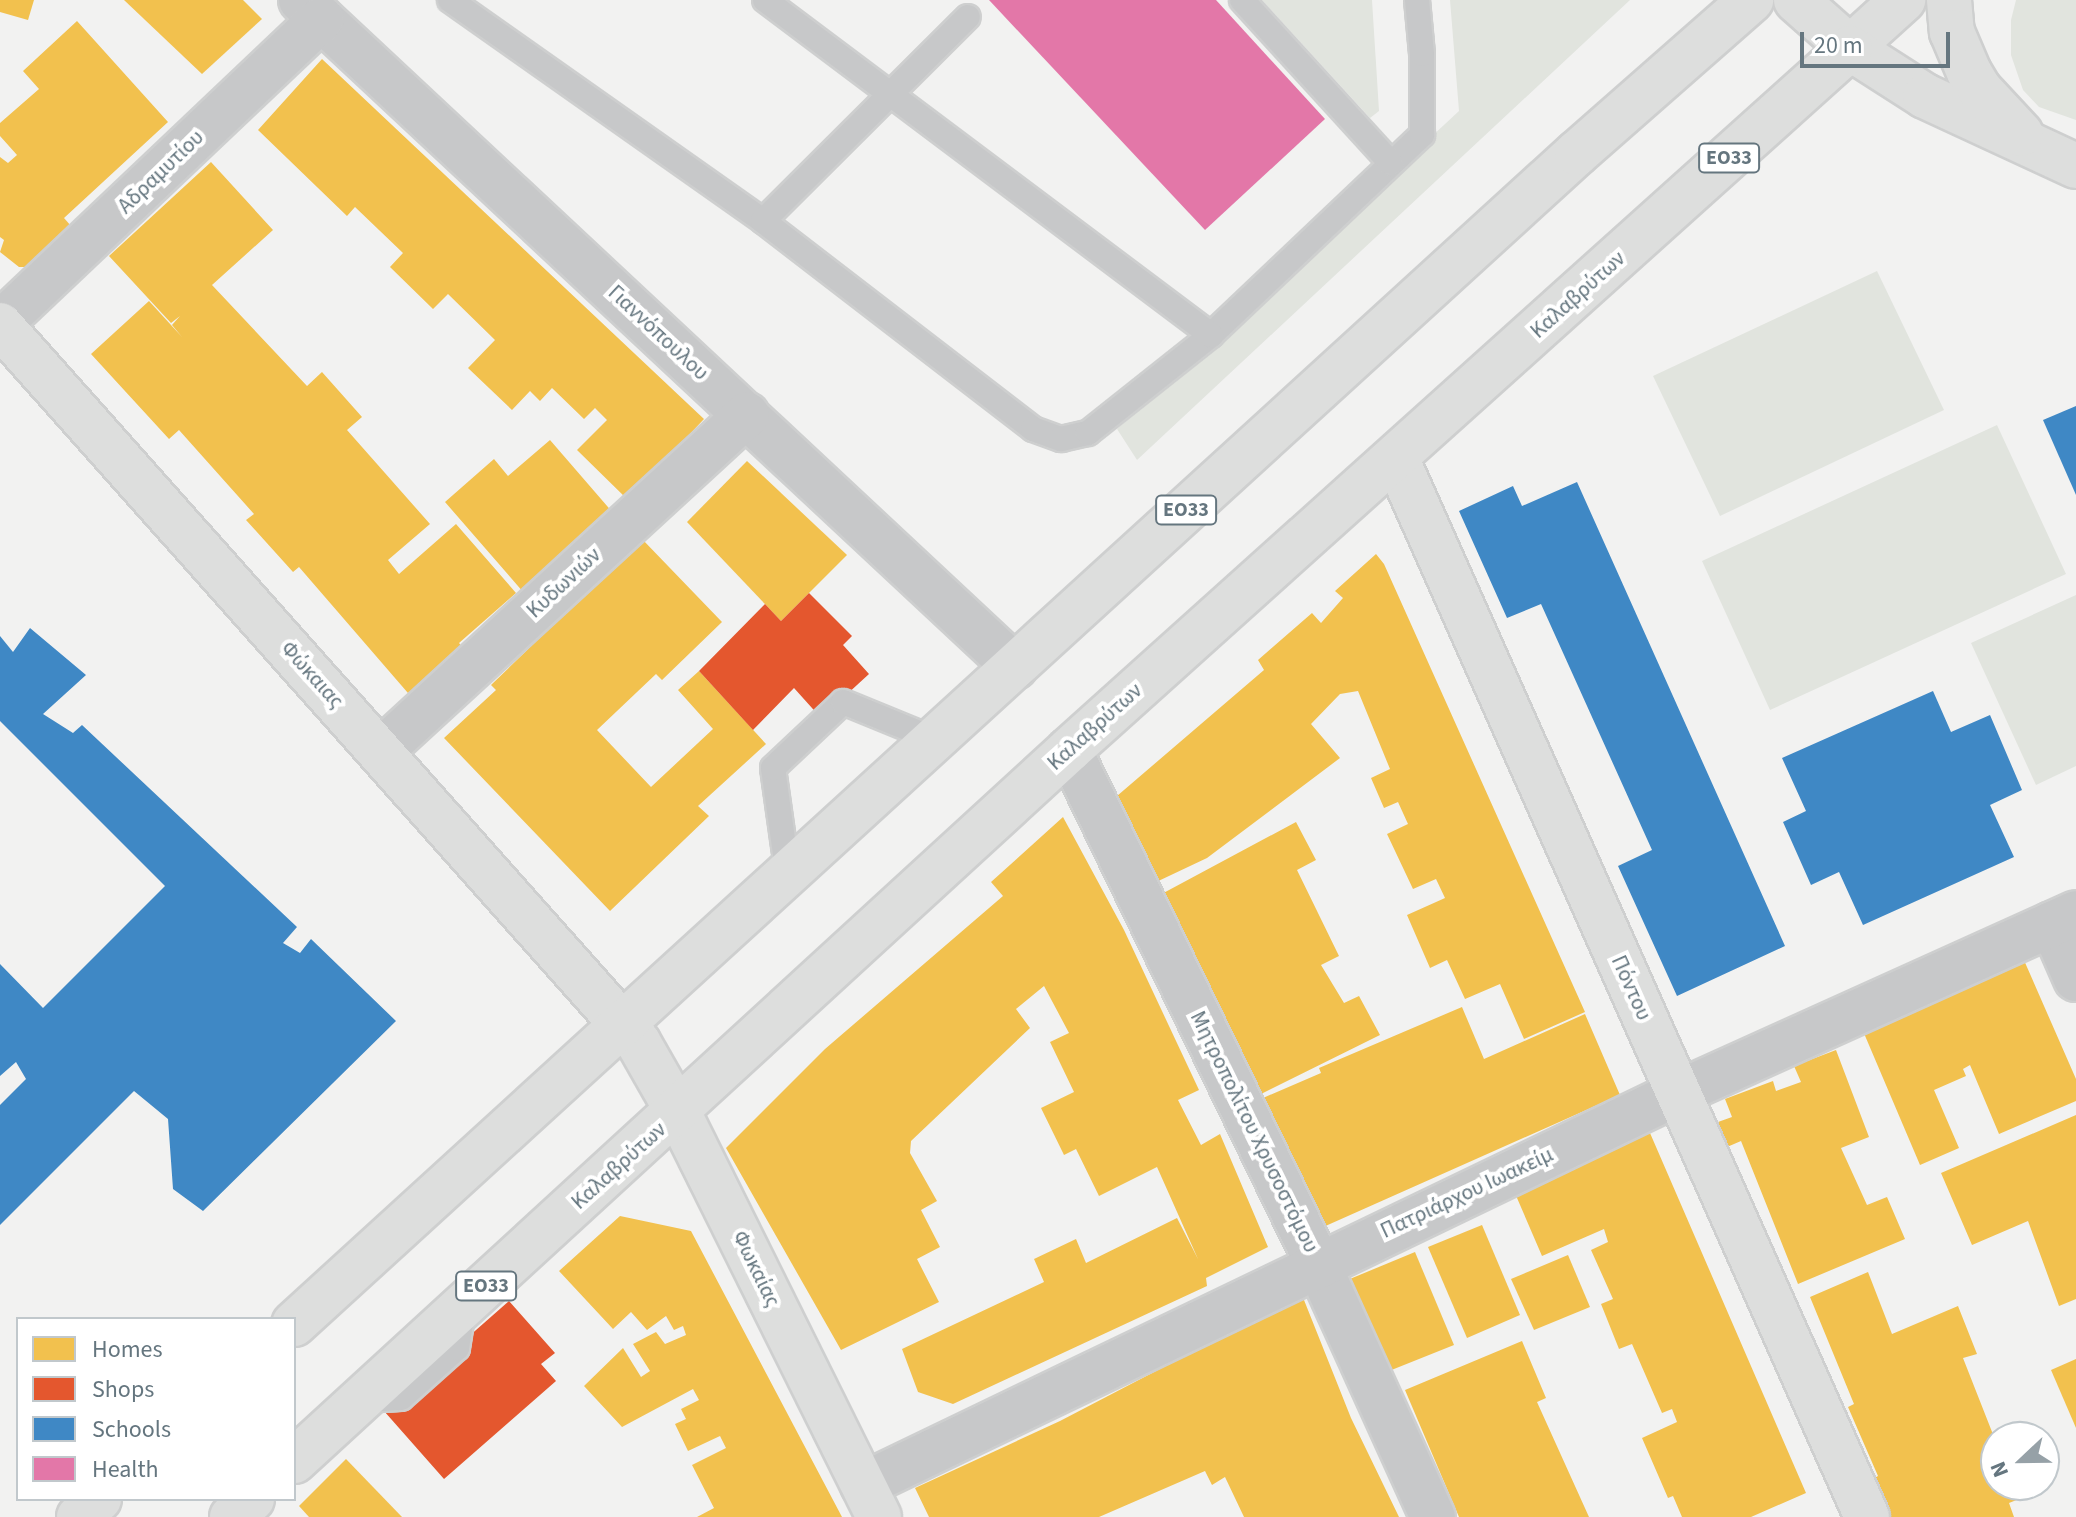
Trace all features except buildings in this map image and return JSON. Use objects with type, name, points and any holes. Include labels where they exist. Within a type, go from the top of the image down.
[{"type":"main road","name":"ΕΟ33","points":[[296,1322],[1577,153],[1751,0]]},
{"type":"main road","points":[[1796,0],[1850,48],[1925,96],[2058,159]]},
{"type":"main road","name":"Καλαβρύτων","points":[[296,1459],[678,1112],[1069,750],[1903,0]]},
{"type":"main road","points":[[1949,0],[1952,32],[1969,72],[2007,122],[2058,159]]},
{"type":"main road","name":"Φώκαιας","points":[[0,324],[625,1025]]},
{"type":"main road","name":"Πόντου","points":[[1396,458],[1867,1517]]},
{"type":"main road","name":"Φωκαίας","points":[[625,1025],[678,1112],[871,1501]]},
{"type":"main road","points":[[79,1517],[97,1501]]},
{"type":"main road","points":[[232,1517],[250,1501]]},
{"type":"street","name":"Γιαννόπουλου","points":[[311,10],[1015,667]]},
{"type":"street","name":"Αδραμυτίου","points":[[0,324],[311,10]]},
{"type":"street","name":"Κυδωνιών","points":[[381,751],[747,415]]},
{"type":"street","name":"Μητροπολίτου Χρυσοστόμου","points":[[1069,750],[1318,1264],[1433,1517]]},
{"type":"street","name":"Πατριάρχου Ιωακείμ","points":[[871,1501],[1318,1264],[1678,1093],[2064,918]]},
{"type":"street","points":[[2064,918],[2076,979]]},
{"type":"lane","points":[[450,0],[763,221],[1033,429],[1061,439],[1088,433],[1211,335],[1422,135],[1422,54],[1417,0]]},
{"type":"lane","points":[[765,0],[1211,335]]},
{"type":"lane","points":[[1242,0],[1391,163]]},
{"type":"lane","points":[[763,221],[968,17]]},
{"type":"lane","points":[[788,875],[773,768],[843,702],[936,740]]},
{"type":"shaded area","points":[[1262,0],[1372,0],[1379,111],[1370,118]]},
{"type":"shaded area","points":[[1450,0],[1630,0],[1137,460],[1117,429],[1459,111]]},
{"type":"shaded area","points":[[2016,0],[2076,0],[2076,120],[2039,107],[2023,90],[2011,55],[2011,20]]},
{"type":"shaded area","points":[[1877,271],[1944,410],[1720,516],[1653,376]]},
{"type":"shaded area","points":[[1997,425],[2066,574],[1770,710],[1702,561]]},
{"type":"shaded area","points":[[2076,595],[2076,766],[2036,785],[1971,643]]}]
